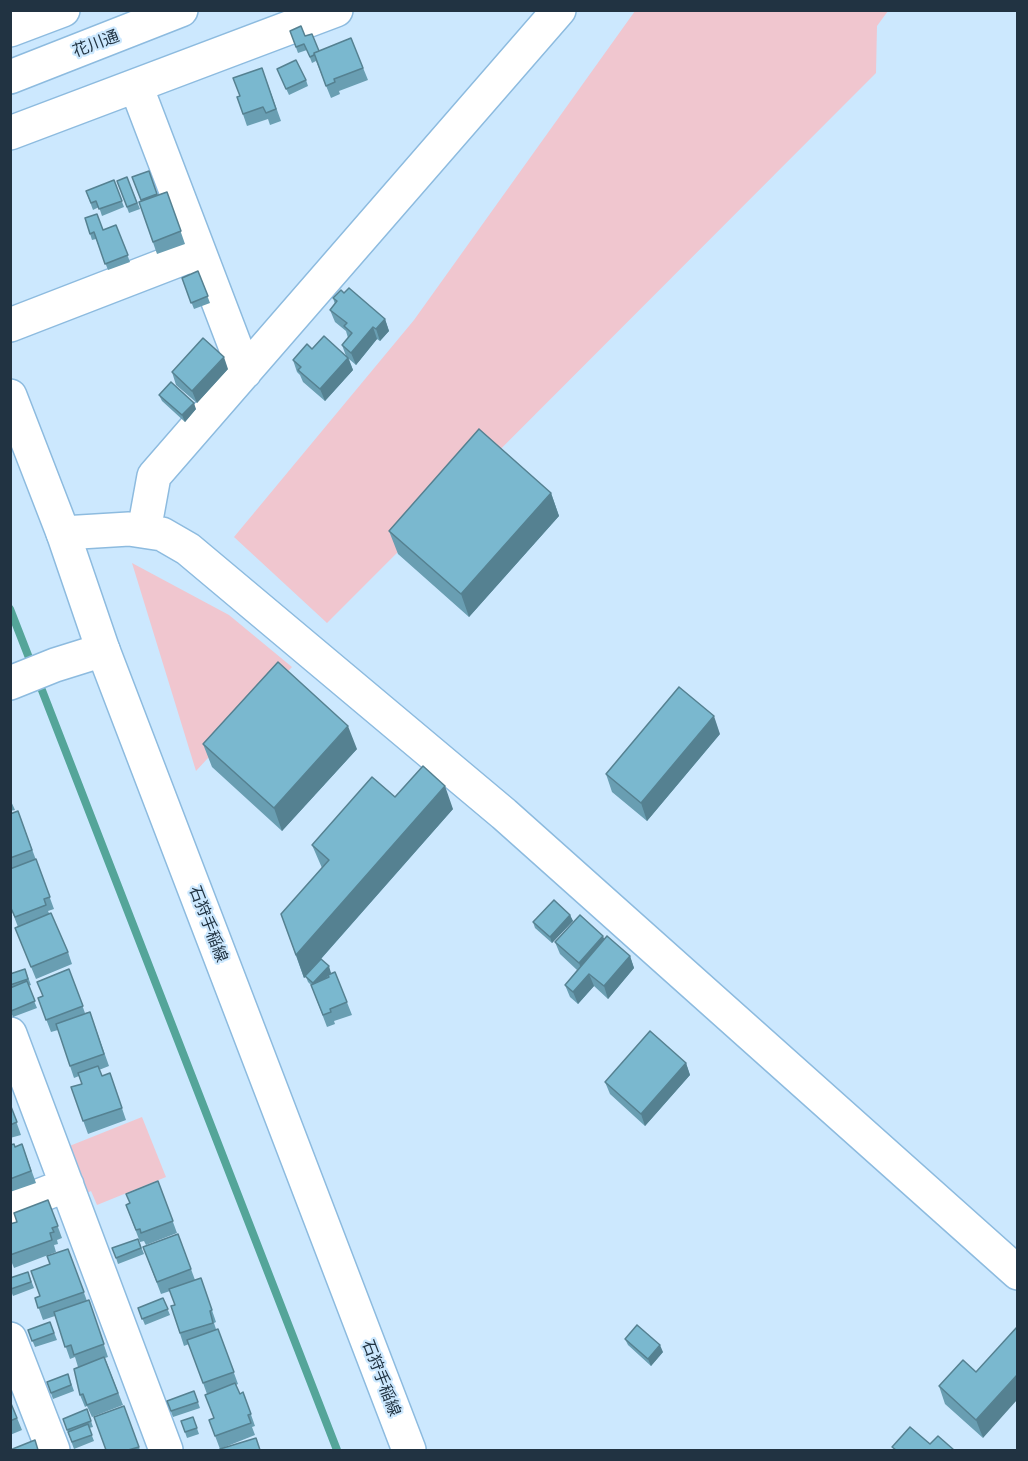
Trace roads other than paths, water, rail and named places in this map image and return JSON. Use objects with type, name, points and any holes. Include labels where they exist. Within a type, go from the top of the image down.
[{"type":"street","points":[[10,30],[63,10]]},
{"type":"street","name":"花川通","points":[[10,77],[181,10]]},
{"type":"street","points":[[10,134],[336,10]]},
{"type":"street","points":[[144,531],[154,476],[559,10]]},
{"type":"street","points":[[136,86],[245,372]]},
{"type":"street","points":[[10,325],[200,252]]},
{"type":"street","name":"石狩手稲線","points":[[10,396],[63,532],[103,650],[409,1450]]},
{"type":"street","points":[[63,532],[129,529],[144,531],[162,534],[188,549],[495,806],[1017,1273]]},
{"type":"street","points":[[14,681],[103,650]]},
{"type":"street","points":[[10,1034],[166,1450]]},
{"type":"street","points":[[10,1207],[67,1185]]},
{"type":"street","points":[[10,1339],[53,1450]]},
{"type":"waterway","points":[[10,609],[33,668]]},
{"type":"waterway","points":[[38,680],[337,1450]]}]
